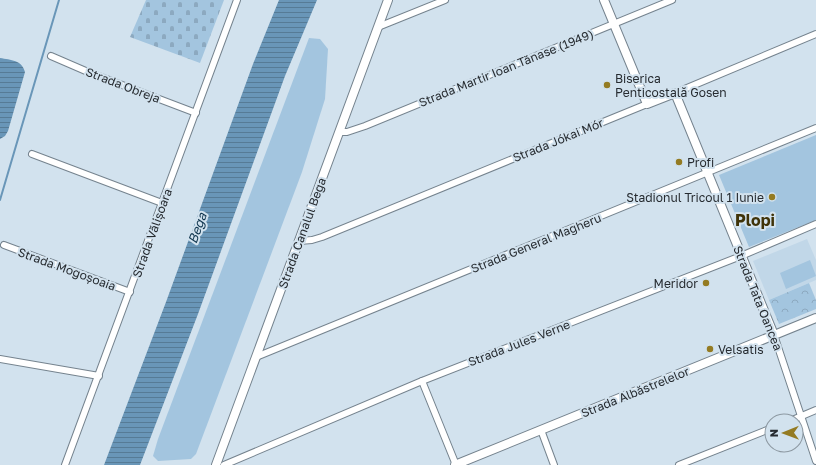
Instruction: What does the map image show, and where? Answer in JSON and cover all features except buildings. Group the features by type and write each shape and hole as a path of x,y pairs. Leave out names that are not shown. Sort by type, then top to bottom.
{"street":[{"name":"Strada Vălișoara","path":"65,465 237,0"},
{"name":"Strada Canalul Bega","path":"216,465 388,0"},
{"path":"378,27 445,0"},
{"path":"604,0 647,104"},
{"name":"Strada Martir Ioan Tănase (1949)","path":"340,132 347,132 365,126 672,0"},
{"name":"Strada Jókai Mór","path":"299,241 312,240 322,237 816,34"},
{"name":"Strada Obreja","path":"51,56 88,72 196,113"},
{"name":"Strada Tata Oancea","path":"675,93 774,336 800,413"},
{"name":"Strada General Magheru","path":"256,358 816,128"},
{"path":"32,154 162,203"},
{"name":"Strada Jules Verne","path":"224,465 422,381 741,256 816,224"},
{"name":"Strada Mogoșoaia","path":"4,245 130,292"},
{"name":"Strada Albăstrelelor","path":"455,465 816,318"},
{"path":"0,359 99,376"},
{"path":"422,381 455,465"},
{"path":"804,415 816,410"},
{"name":"Strada Tata Oancea","path":"804,425 816,461"},
{"path":"541,430 554,465"},
{"path":"679,465 764,431"}],"shaded area":[{"path":"807,239 816,260 816,280 769,300 753,261"}],"green space":[{"path":"146,0 224,0 200,63 130,37"},
{"path":"309,38 320,39 328,49 325,99 302,172 196,454 191,459 158,461 153,456 158,439"},
{"name":"Stadionul Tricoul 1 Iunie","path":"816,135 816,220 749,247 719,175"},
{"path":"810,260 816,276 786,289 780,273"},
{"path":"809,283 816,300 816,309 779,324 769,300"}],"water":[{"name":"Bega","path":"279,0 317,0 285,76 198,314 140,465 104,465 166,302 253,64"},
{"path":"0,58 19,63 24,68 25,72 8,131 5,136 0,139"}],"waterway":[{"path":"0,200 59,0"}],"place":[{"name":"Biserica Penticostală Gosen","path":"607,85"},
{"name":"Profi","path":"679,162"},
{"name":"Stadionul Tricoul 1 Iunie","path":"772,197"},
{"name":"Meridor","path":"706,283"},
{"name":"Velsatis","path":"710,349"}],"district":[{"name":"Plopi","path":"755,220"}]}
